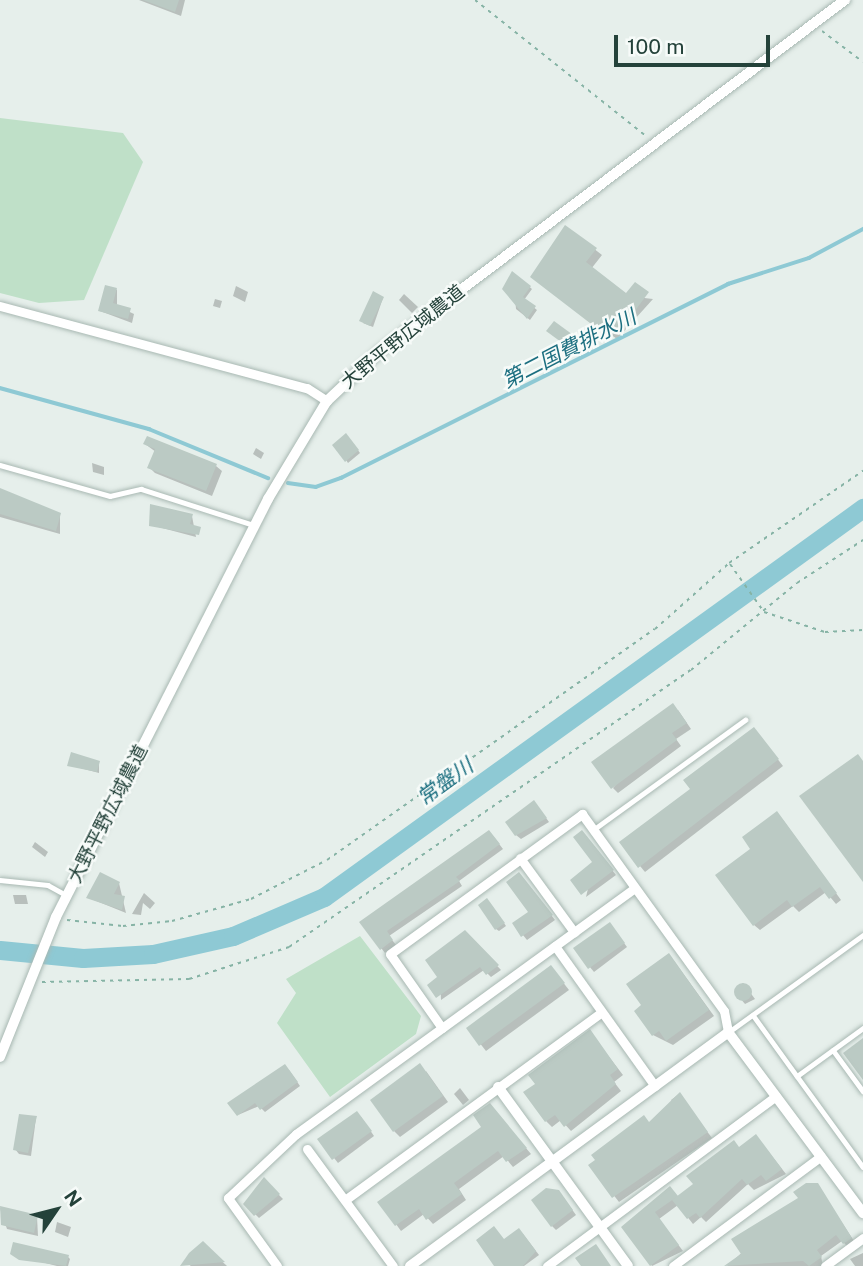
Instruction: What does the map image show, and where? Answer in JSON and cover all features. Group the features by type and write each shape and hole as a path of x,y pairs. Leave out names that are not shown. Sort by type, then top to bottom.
{"street":[{"name":"大野平野広域農道","path":"29,978 66,896 254,525 327,401 380,351 845,0"},
{"path":"0,306 307,388 327,401"},
{"path":"442,1028 390,954 582,814 724,1010 728,1032 863,1213"},
{"path":"520,858 573,932"},
{"path":"277,1266 228,1198 296,1134 634,888"},
{"path":"555,946 654,1086"},
{"path":"0,1057 29,978"},
{"path":"345,1200 602,1012"},
{"path":"410,1266 728,1032"},
{"path":"498,1087 628,1266"},
{"path":"547,1266 776,1096"},
{"path":"306,1149 393,1266"},
{"path":"673,1266 821,1156"},
{"path":"825,1266 863,1238"}],"lane":[{"path":"0,465 110,496 141,489 254,525"},
{"path":"593,830 745,720"},
{"path":"0,880 48,885 66,896"},
{"path":"728,1032 863,935"},
{"path":"753,1015 863,1167"},
{"path":"797,1076 863,1028"},
{"path":"833,1050 863,1091"}],"path":[{"path":"475,0 655,143"},
{"path":"812,23 863,62"},
{"path":"54,921 123,926 172,922 251,899 327,860 655,629 729,563 863,471"},
{"path":"29,978 189,979 289,947 600,734 863,540"},
{"path":"729,563 764,612 825,632 863,630"}],"green space":[{"path":"0,118 123,133 143,162 84,300 39,303 0,293"},
{"path":"360,936 421,1016 416,1034 330,1097 277,1023 296,993 286,979"}],"building":[{"path":"143,0 179,0 175,12"},
{"path":"565,225 597,248 586,262 626,293 635,282 649,292 619,332 599,330 530,277"},
{"path":"512,271 531,286 523,297 536,306 527,319 502,289"},
{"path":"105,285 117,288 113,303 131,308 128,319 98,311"},
{"path":"373,291 384,297 370,326 359,321"},
{"path":"554,321 580,340 572,350 546,331"},
{"path":"346,433 359,450 345,462 332,445"},
{"path":"147,436 217,464 206,491 147,468 155,449 143,444"},
{"path":"0,488 61,513 56,531 0,514"},
{"path":"150,504 193,514 190,524 201,527 199,535 149,526"},
{"path":"673,703 687,723 672,733 677,740 611,789 591,762"},
{"path":"754,727 779,759 638,868 619,842 690,789 683,780"},
{"path":"71,752 100,761 97,772 67,766"},
{"path":"858,754 863,761 863,882 799,796"},
{"path":"534,800 547,818 515,836 505,822"},
{"path":"777,811 837,893 829,899 820,887 792,907 787,900 753,926 715,875 750,849 742,837"},
{"path":"489,830 500,844 456,877 460,881 387,931 393,940 380,950 359,922"},
{"path":"582,830 614,870 581,895 570,880 592,862 573,837"},
{"path":"100,872 120,882 114,894 125,896 122,910 86,898"},
{"path":"519,872 553,915 521,937 512,923 528,912 506,882"},
{"path":"487,898 505,923 495,930 478,905"},
{"path":"610,922 625,943 588,969 573,948"},
{"path":"465,930 499,965 486,975 480,967 436,998 427,985 437,977 425,960"},
{"path":"669,953 709,1010 666,1041 659,1031 652,1036 634,1011 641,1005 626,984"},
{"path":"551,965 565,983 479,1046 466,1028"},
{"path":"743,983 749,986 752,992 749,998 743,1001 737,998 734,992 737,986"},
{"path":"590,1029 618,1069 610,1075 616,1084 564,1127 555,1115 545,1122 523,1092 535,1084 528,1075"},
{"path":"863,1038 863,1080 843,1053"},
{"path":"420,1063 443,1096 393,1132 370,1100"},
{"path":"285,1064 298,1082 260,1110 255,1103 237,1116 227,1103"},
{"path":"680,1092 708,1132 612,1198 588,1165 595,1160 591,1155 644,1115 649,1122"},
{"path":"490,1103 527,1148 506,1162 498,1151 454,1183 462,1194 426,1220 419,1209 395,1226 377,1202 481,1127 473,1115"},
{"path":"357,1111 372,1131 332,1160 317,1139"},
{"path":"19,1114 37,1116 28,1153 13,1150"},
{"path":"756,1134 782,1169 766,1181 761,1175 747,1185 742,1179 700,1218 696,1213 687,1219 672,1200 693,1184 686,1176 734,1140 739,1147"},
{"path":"264,1177 280,1194 254,1216 243,1204"},
{"path":"806,1183 818,1183 852,1238 843,1244 836,1235 817,1250 822,1257 809,1266 803,1261 724,1266 741,1254 731,1239 798,1198 793,1192"},
{"path":"670,1186 678,1196 655,1212 679,1245 650,1266 621,1227"},
{"path":"546,1188 559,1190 573,1210 551,1227 531,1200"},
{"path":"0,1206 38,1215 34,1233 1,1225"},
{"path":"494,1226 504,1239 519,1228 536,1251 523,1266 494,1266 476,1240"},
{"path":"203,1241 225,1262 180,1266 189,1253"},
{"path":"13,1242 69,1255 66,1266 19,1260 10,1254"},
{"path":"596,1244 611,1266 581,1266 575,1258"}],"waterway":[{"name":"第二国費排水川","path":"288,483 316,487 341,478 728,284 809,258 863,229"},
{"name":"第二国費排水川","path":"0,388 149,429 268,478"},
{"name":"常盤川","path":"0,950 83,958 153,954 233,936 324,897 863,508"}]}
